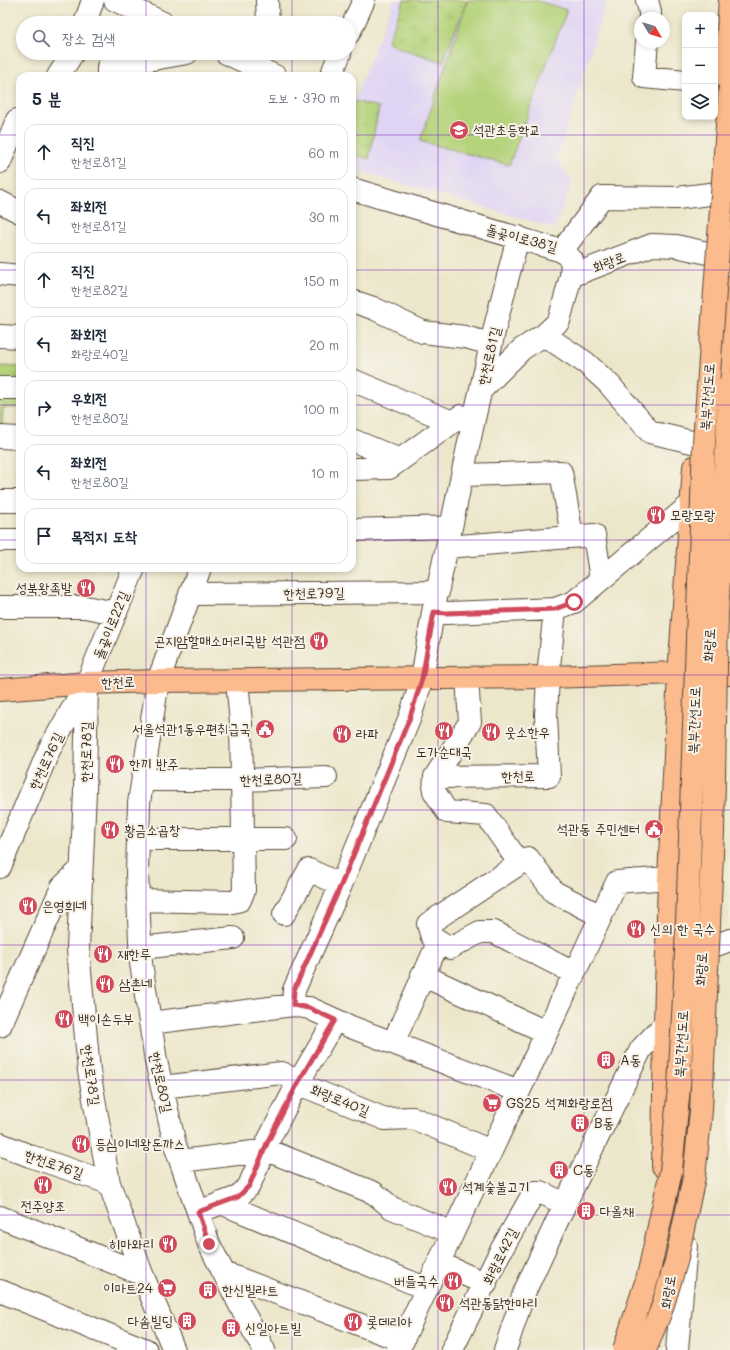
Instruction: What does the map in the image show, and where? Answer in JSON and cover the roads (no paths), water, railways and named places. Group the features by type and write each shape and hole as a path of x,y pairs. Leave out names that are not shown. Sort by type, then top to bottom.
{"main road":[{"name":"화랑로","path":"653,1342 662,1216 669,878 679,673 690,505 718,193 723,85 730,0"},
{"name":"북부간선도로","path":"624,1350 648,1276 671,1171 679,1087 685,979 704,442 723,85"},
{"name":"화랑로","path":"653,1342 694,1139 706,866 708,673 711,606 721,503 730,222"},
{"name":"북부간선도로","path":"653,1342 676,1262 694,1177 701,1111 713,831 717,614 730,384"},
{"path":"684,608 696,614 711,606"},
{"name":"한천로","path":"0,690 87,683 158,681 422,679 679,673 730,674"}],"street":[{"path":"87,16 93,0"},
{"path":"115,0 148,16"},
{"path":"267,0 268,16"},
{"path":"356,18 364,0"},
{"path":"647,0 650,12"},
{"path":"647,48 644,77 682,81"},
{"path":"61,72 68,60"},
{"path":"108,72 108,67 148,60"},
{"path":"245,60 268,72"},
{"path":"333,72 337,60"},
{"path":"0,162 12,120"},
{"name":"돌곶이로38길","path":"356,196 518,237 562,251 602,197 677,198 718,193"},
{"path":"0,202 16,210"},
{"name":"한천로81길","path":"293,1005 294,990 341,885 410,717 422,679 449,537 474,419 518,237"},
{"name":"화랑로","path":"572,276 652,245 676,246 712,254"},
{"path":"481,390 522,349 544,336 559,321 572,276 572,260 562,251"},
{"path":"0,274 16,276"},
{"path":"356,302 373,308 423,332 465,337 491,344"},
{"path":"0,336 16,337"},
{"path":"544,336 586,363 608,384 650,432 696,443"},
{"path":"356,382 452,422"},
{"path":"0,388 16,388"},
{"path":"356,469 389,468 461,416 474,419"},
{"path":"0,437 16,438"},
{"path":"356,442 400,460"},
{"path":"463,475 561,472 572,536"},
{"path":"0,501 16,501"},
{"path":"436,602 446,613 555,609 574,602 690,505"},
{"path":"356,530 449,537 594,535 601,579"},
{"path":"0,540 16,540"},
{"name":"돌곶이로22길","path":"87,683 132,572"},
{"path":"158,681 198,572"},
{"name":"한천로79길","path":"190,594 436,602"},
{"path":"0,607 85,607 116,614"},
{"path":"548,677 555,609"},
{"name":"한천로","path":"436,777 549,776 546,716 548,677"},
{"path":"467,678 470,722 436,777 434,791 446,812 486,815 520,864"},
{"name":"한천로80길","path":"158,681 139,804 138,839 140,948 150,1023 175,1145 209,1244 264,1350"},
{"path":"138,900 232,902 240,900 244,890 241,723 237,681"},
{"name":"한천로76길","path":"0,867 6,840 50,750 87,683"},
{"name":"한천로78길","path":"87,683 78,949 88,1071 109,1183 142,1274 174,1350"},
{"name":"한천로80길","path":"143,780 242,780 326,777"},
{"path":"138,839 286,839"},
{"path":"574,973 494,932 480,932 450,948 432,937 428,924 528,858 554,892 601,916"},
{"path":"0,1026 62,887 81,869"},
{"path":"284,914 309,870 341,885"},
{"path":"224,1273 400,1345 617,882 669,878"},
{"path":"140,948 234,938"},
{"path":"667,960 702,951 730,940"},
{"path":"393,1043 422,975 439,941"},
{"path":"422,975 546,1032"},
{"path":"150,1023 293,1005 309,1008 393,1043 519,1091"},
{"path":"198,1212 238,1197 249,1186 298,1083 335,1020"},
{"path":"505,1350 524,1293 565,1204 641,1049 665,1024"},
{"name":"화랑로40길","path":"162,1087 282,1073 298,1083 385,1119 413,1118 491,1151"},
{"name":"화랑로","path":"677,1350 694,1139"},
{"name":"한천로76길","path":"0,1144 109,1183"},
{"path":"181,1161 253,1152 274,1153 374,1193 392,1208 453,1233"},
{"name":"화랑로","path":"621,1350 653,1229 663,1156"},
{"name":"화랑로42길","path":"452,1350 503,1247 535,1192 540,1192 565,1204"},
{"path":"221,1203 427,1289"},
{"path":"0,1217 142,1274"},
{"path":"439,1263 486,1284"},
{"path":"0,1291 146,1350"}],"place":[{"name":"석관초등학교","path":"459,130"},
{"name":"모랑모랑","path":"656,515"},
{"name":"성북왕족발","path":"86,588"},
{"name":"곤지암할매소머리국밥 석관점","path":"319,641"},
{"name":"서울석관1동우편취급국","path":"265,729"},
{"name":"도가순대국","path":"444,731"},
{"name":"웃소한우","path":"491,732"},
{"name":"라파","path":"342,734"},
{"name":"한끼 반주","path":"115,764"},
{"name":"석관동 주민센터","path":"654,829"},
{"name":"황금소곱창","path":"110,830"},
{"name":"은영희네","path":"28,906"},
{"name":"신의 한 국수","path":"636,929"},
{"name":"재한루","path":"103,954"},
{"name":"삼촌네","path":"105,984"},
{"name":"백이손두부","path":"64,1019"},
{"name":"A동","path":"606,1060"},
{"name":"GS25 석계화랑로점","path":"492,1103"},
{"name":"B동","path":"580,1123"},
{"name":"등심이네왕돈까스","path":"81,1144"},
{"name":"C동","path":"559,1170"},
{"name":"전주양조","path":"43,1185"},
{"name":"석계숯불고기","path":"448,1187"},
{"name":"다올채","path":"586,1211"},
{"name":"히마와리","path":"168,1244"},
{"name":"버들국수","path":"453,1281"},
{"name":"이마트24","path":"167,1288"},
{"name":"한신빌라트","path":"208,1290"},
{"name":"석관동닭한마리","path":"445,1303"},
{"name":"다솜빌딩","path":"187,1321"},
{"name":"롯데리아","path":"353,1322"},
{"name":"신일아트빌","path":"231,1328"}]}
